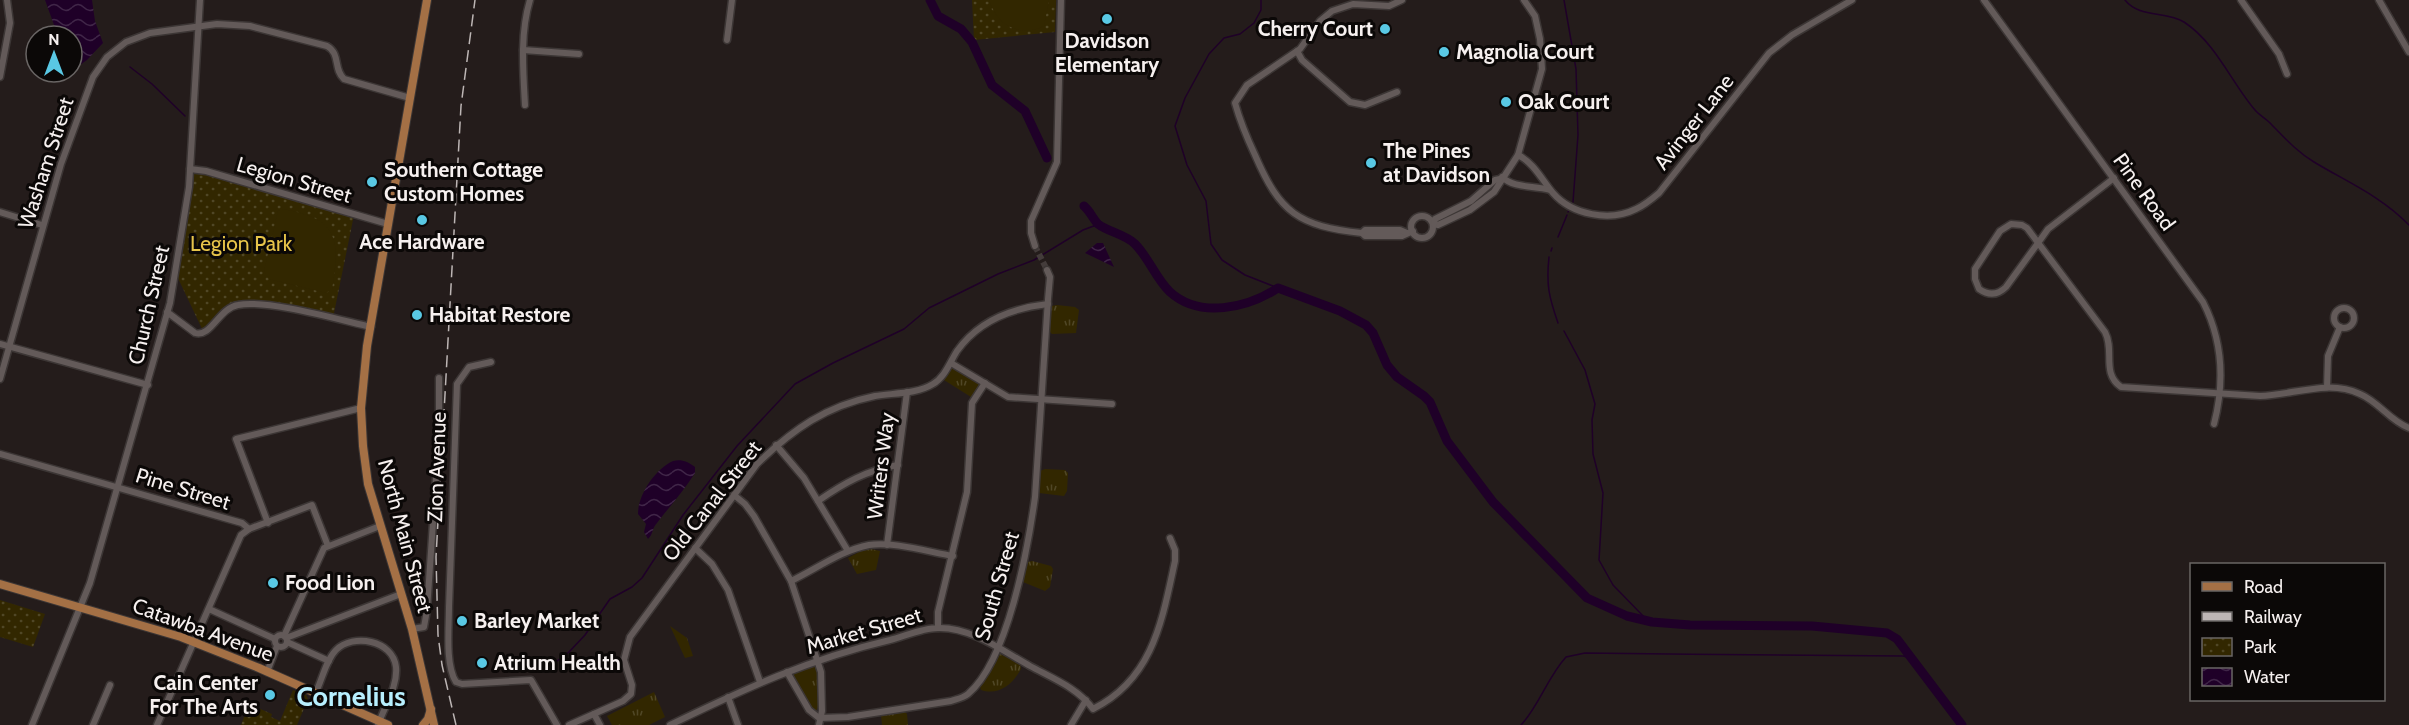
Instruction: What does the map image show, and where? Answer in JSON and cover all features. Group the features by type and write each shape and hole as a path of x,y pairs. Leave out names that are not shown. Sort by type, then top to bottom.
{"main road":[{"name":"North Main Street","path":"427,0 371,327 361,408 364,460 380,526 412,629 435,725"},
{"name":"Catawba Avenue","path":"0,584 194,642 316,692 378,723 388,725"},
{"path":"423,725 428,719 431,708"}],"street":[{"path":"0,77 10,24 7,0"},
{"name":"Church Street","path":"32,725 90,583 167,312 181,242 190,169 200,0"},
{"path":"525,105 523,50 525,22 530,0"},
{"path":"727,40 732,0"},
{"path":"1035,246 1031,233 1031,221 1057,162 1061,0"},
{"path":"1402,0 1389,6 1353,4 1340,7 1326,15 1297,51 1247,85 1235,103 1239,120 1265,180 1288,210 1314,223 1362,233 1365,230 1400,230 1418,237 1425,237 1431,234 1435,219 1471,201 1495,180 1501,178 1518,155 1542,69 1540,39 1535,16 1524,0"},
{"name":"Avinger Lane","path":"1518,155 1534,168 1551,190 1570,206 1600,215 1627,213 1648,203 1659,193 1769,53 1792,35 1852,0"},
{"name":"Pine Road","path":"1983,0 2191,284 2208,312 2220,354 2221,393 2214,424"},
{"path":"2241,0 2279,54 2287,74"},
{"path":"2379,0 2409,52"},
{"name":"Washam Street","path":"0,379 42,225 82,106 93,77 102,63 118,47 135,38 162,31 198,25 239,24 327,46 336,53 338,72 344,79 410,98"},
{"path":"523,50 579,54"},
{"path":"1297,51 1302,60 1350,102 1365,105 1397,92"},
{"name":"Legion Street","path":"190,169 206,171 388,224"},
{"name":"Avinger Lane","path":"1501,178 1515,185 1539,186 1551,190"},
{"path":"2114,178 2062,216 2037,243 2002,291 1997,294 1986,293 1976,285 1975,269 2000,231 2006,227 2022,225 2027,228 2037,243 2108,338 2109,373 2115,383 2126,388 2279,395 2327,387 2360,394 2380,405 2397,422 2409,428"},
{"path":"0,212 42,225"},
{"path":"1410,232 1413,222 1418,218 1428,218 1433,224"},
{"name":"South Street","path":"819,721 941,703 966,696 980,682 998,649 1028,548 1035,497 1050,277 1047,270"},
{"path":"167,312 195,333 200,334 208,331 228,308 244,304 271,306 371,327"},
{"name":"Old Canal Street","path":"594,714 623,701 631,694 632,685 624,660 627,645 757,464 776,445 797,428 844,405 934,384 958,350 979,328 1000,315 1022,307 1048,304"},
{"path":"2327,387 2328,356 2340,327"},
{"path":"0,344 148,385"},
{"name":"Zion Avenue","path":"491,362 469,367 458,384 449,607 452,675 456,682 462,684 531,680 557,725"},
{"path":"951,363 1008,397 1112,404"},
{"path":"412,629 424,627 427,610 439,434 439,378"},
{"path":"938,628 938,612 967,492 972,403 986,383"},
{"name":"Writers Way","path":"887,545 907,392"},
{"path":"268,523 236,440 361,408"},
{"path":"776,445 804,478 848,551"},
{"name":"Pine Street","path":"0,454 119,486 242,523 249,529 312,505 328,546"},
{"path":"818,501 858,476 898,465"},
{"path":"734,495 754,516 791,581 821,672 822,711 819,721"},
{"path":"209,609 283,646 321,551 328,546 380,526"},
{"path":"157,725 241,535 249,529"},
{"name":"Market Street","path":"670,725 760,682 818,659 938,628 965,632 998,649 1080,694 1093,709 1117,695 1145,661 1153,646 1160,627 1175,561 1175,550 1170,538"},
{"path":"791,581 848,551 868,545 887,545 953,556"},
{"path":"695,548 712,564 728,590 760,682"},
{"path":"286,639 401,594"},
{"path":"267,672 278,636 329,662"},
{"path":"316,692 338,648 351,642 375,643 387,650 395,662 396,678 378,723"},
{"path":"787,672 809,710 819,721"},
{"path":"93,725 110,685"},
{"path":"728,697 738,725"},
{"path":"1071,725 1086,700"},
{"path":"569,725 594,714 600,725"}],"green space":[{"path":"972,0 1056,0 1055,32 974,40"},
{"path":"989,0 1049,0 1044,26 1026,31 1010,27 997,16"},
{"name":"Legion Park","path":"191,169 354,215 333,318 287,309 238,304 204,333 176,274"},
{"path":"282,209 314,218 331,233 335,244 335,271 332,289 326,293 269,279 264,271 278,211"},
{"path":"1051,306 1075,307 1079,310 1076,333 1052,334 1049,331"},
{"path":"952,365 978,381 980,385 971,397 944,380 944,376"},
{"path":"1065,470 1068,473 1067,491 1064,496 1039,493 1040,471"},
{"path":"871,549 880,551 876,570 857,574 848,558"},
{"path":"1028,562 1051,566 1053,569 1050,587 1045,591 1023,582"},
{"path":"0,600 45,614 33,647 0,637"},
{"path":"670,626 687,638 693,656 685,658"},
{"path":"1000,654 1020,664 1021,669 1005,687 994,691 981,690 980,687"},
{"path":"812,665 818,669 819,705 816,711 811,708 792,675"},
{"path":"293,690 306,695 308,699 297,725 241,725 249,704 272,714 271,717 280,721"},
{"path":"654,692 665,717 649,725 612,725 607,716"},
{"path":"904,711 907,714 908,725 882,725 881,715"}],"water":[{"path":"45,0 92,0 95,21 103,43 84,62 84,24 54,24"},
{"path":"1097,243 1103,243 1114,267 1085,253"},
{"path":"673,461 690,464 695,467 695,473 655,525 648,539 644,532 646,524 638,514 641,499 654,476"}],"waterway":[{"path":"930,0 938,16 961,29 972,42 992,85 1025,111 1047,158"},
{"path":"1261,0 1261,10 1254,23 1240,34 1224,38 1209,54 1185,98 1175,126 1187,165 1206,201 1211,244 1222,260 1245,275 1278,288"},
{"path":"1564,0 1576,69 1578,135 1573,202"},
{"path":"2125,0 2131,6 2145,12 2169,16 2184,22 2214,52 2255,110 2296,148 2314,162 2387,206 2409,225"},
{"path":"130,67 152,84 185,116"},
{"path":"1084,206 1098,224 1135,244 1170,292 1195,306 1224,308 1238,305 1278,288 1340,311 1366,325 1373,333 1387,365 1397,377 1430,402 1447,441 1493,502 1587,598 1627,616 1652,622 1690,625 1812,626 1887,633 1897,639 1962,725"},
{"path":"1558,237 1567,215"},
{"path":"557,661 585,635 610,599 632,587 642,578 683,515 737,446 795,384 904,329 929,308 998,274 1034,260 1083,230 1099,224"},
{"path":"1549,257 1549,291 1558,323"},
{"path":"1564,331 1585,370 1595,404 1592,420 1593,454 1603,493 1599,560 1613,585 1647,620"},
{"path":"1521,725 1566,657 1585,653 1903,656 1911,658"}],"tunnel":[{"path":"1035,246 1047,270"}],"railway":[{"path":"456,725 442,665 438,635 436,557 461,106 475,0"}],"place":[{"name":"Davidson Elementary","path":"1107,19"},
{"name":"Cherry Court","path":"1385,29"},
{"name":"Magnolia Court","path":"1444,52"},
{"name":"Oak Court","path":"1506,102"},
{"name":"The Pines at Davidson","path":"1371,163"},
{"name":"Southern Cottage Custom Homes","path":"372,182"},
{"name":"Ace Hardware","path":"422,220"},
{"name":"Habitat Restore","path":"417,315"},
{"name":"Food Lion","path":"273,583"},
{"name":"Barley Market","path":"462,621"},
{"name":"Atrium Health","path":"482,663"},
{"name":"Cain Center For The Arts","path":"270,695"}],"district":[{"name":"Cornelius","path":"351,697"}]}
